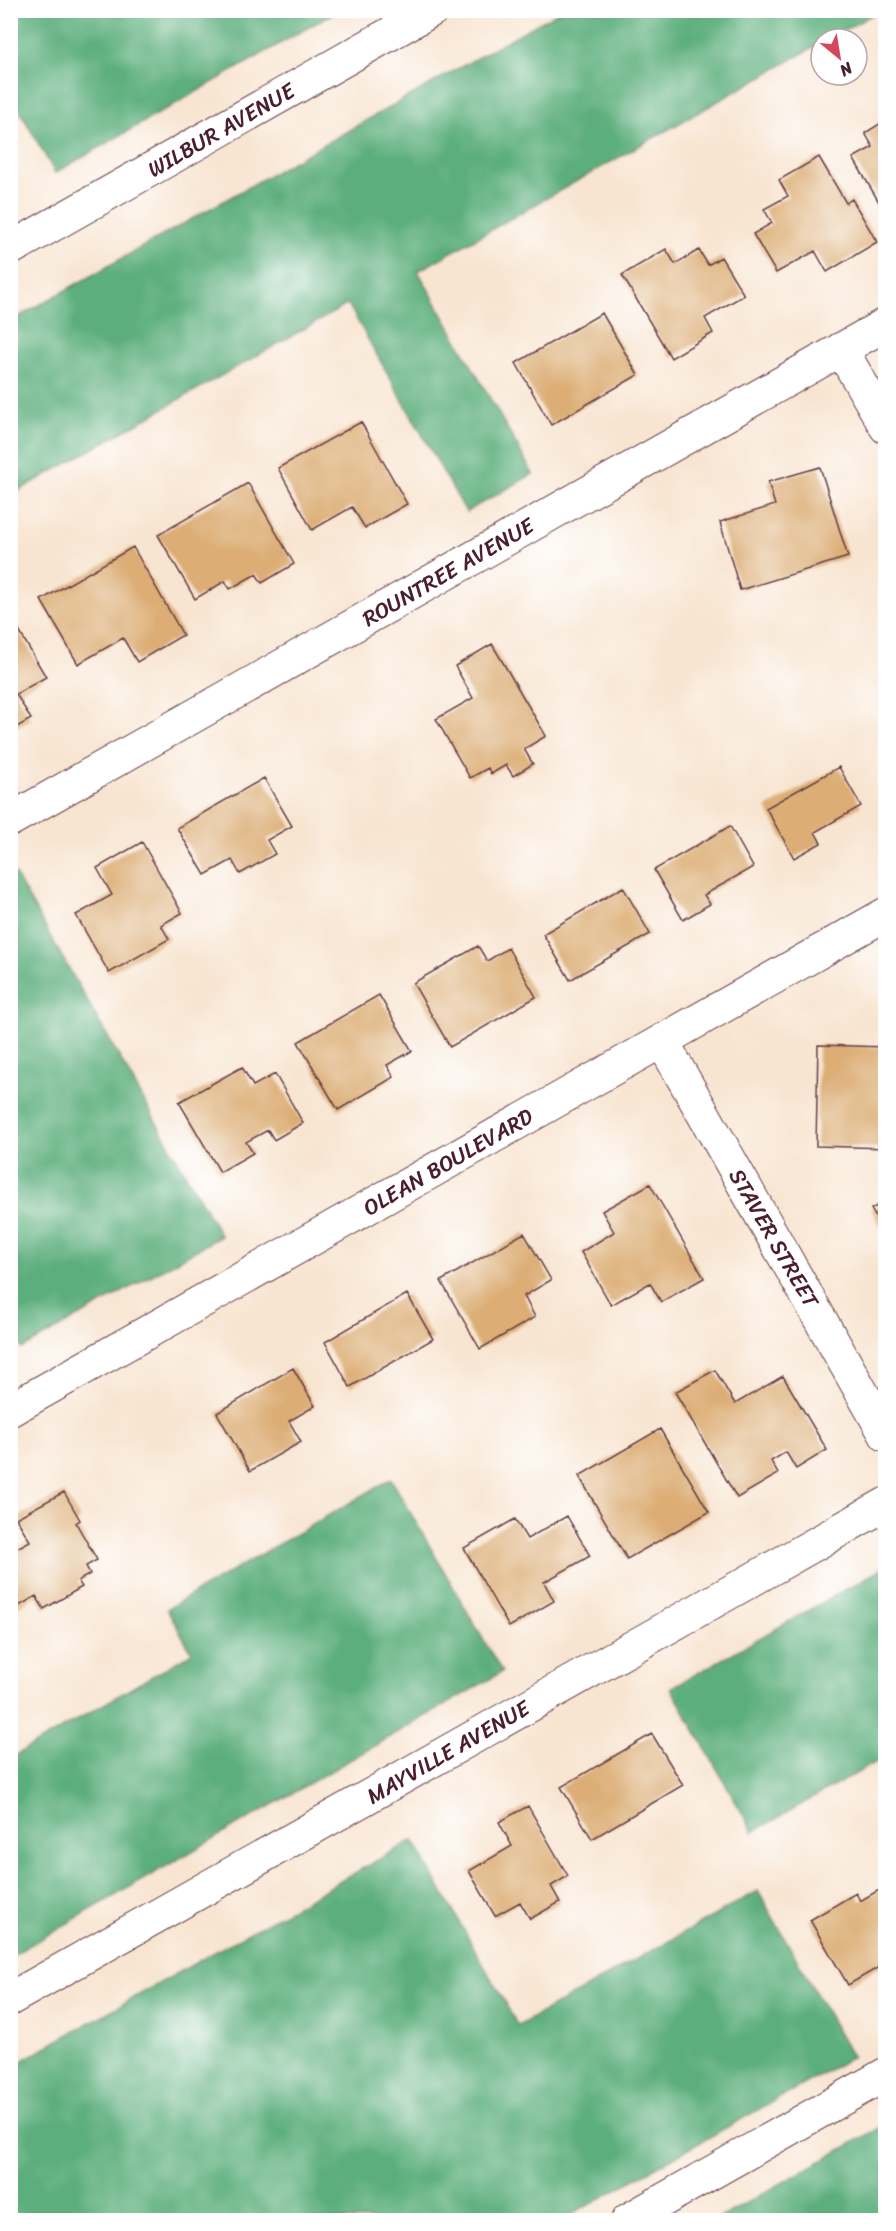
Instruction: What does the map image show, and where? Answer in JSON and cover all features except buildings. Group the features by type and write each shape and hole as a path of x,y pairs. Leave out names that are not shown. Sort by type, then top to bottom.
{"street":[{"name":"WILBUR AVENUE","path":"10,249 432,10"},
{"name":"ROUNTREE AVENUE","path":"10,820 885,324"},
{"path":"841,349 885,427"},
{"name":"OLEAN BOULEVARD","path":"10,1410 885,914"},
{"name":"STAVER STREET","path":"662,1041 885,1435"},
{"name":"MAYVILLE AVENUE","path":"10,1999 885,1504"},
{"path":"627,2220 885,2074"}],"green space":[{"path":"10,11 337,11 55,173 11,95"},
{"path":"560,11 879,11 850,27 809,27 809,50 418,271 533,474 466,512 348,304 11,495 11,321"},
{"path":"15,874 221,1236 22,1349 10,1329 10,877"},
{"path":"391,1479 502,1672 11,1956 11,1758 192,1653 167,1609"},
{"path":"885,1567 885,1757 753,1832 671,1688"},
{"path":"413,1840 518,2026 758,1891 852,2057 562,2220 11,2220 11,2067"},
{"path":"885,2125 885,2220 716,2220"}]}
